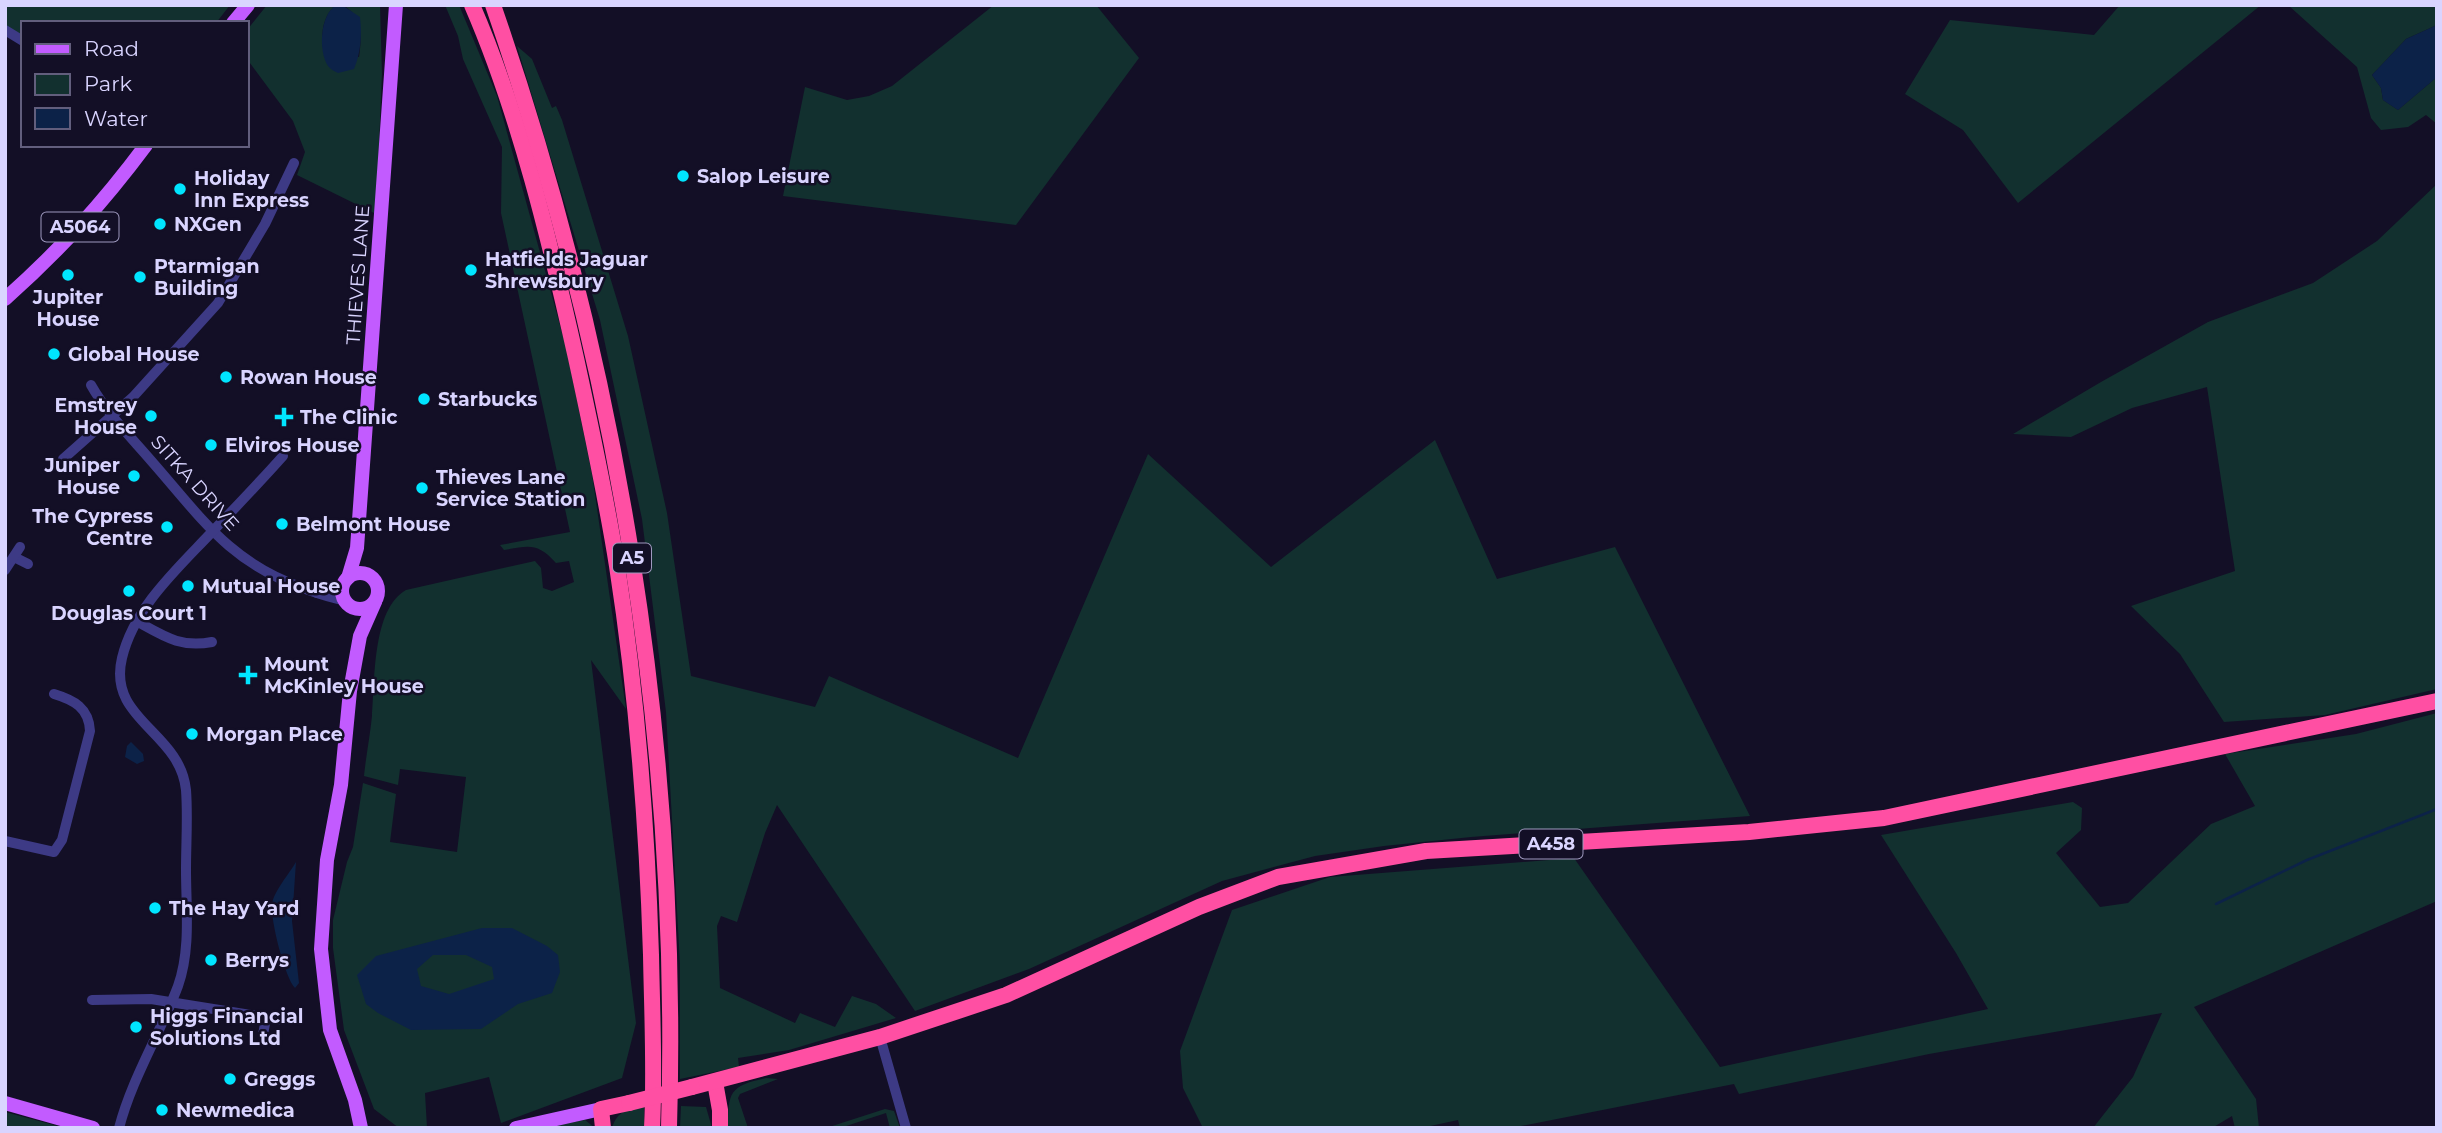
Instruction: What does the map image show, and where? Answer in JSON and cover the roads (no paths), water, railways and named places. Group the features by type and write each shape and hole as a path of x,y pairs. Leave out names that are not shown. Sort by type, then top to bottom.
{"highway":[{"name":"A5","path":"472,5 498,71 537,199 574,349 617,565 634,691 644,799 654,1066 652,1128"},
{"name":"A5","path":"493,5 548,174 581,300 609,427 633,564 651,693 668,899 670,1128"},
{"name":"A458","path":"601,1109 715,1082 880,1037 1006,995 1199,907 1278,877 1426,851 1749,832 1884,818 2437,701"},
{"path":"715,1082 720,1128"},
{"path":"601,1109 603,1128"}],"main road":[{"path":"235,21 248,5"},
{"name":"THIEVES LANE","path":"347,594 357,548 396,5"},
{"name":"A5064","path":"5,299 66,243 144,147"},
{"path":"357,548 369,575 378,587 360,636 350,691 341,785 327,860 321,949 330,1030 355,1100 361,1128"},
{"path":"360,636 347,594 358,573 369,575"},
{"path":"347,594 362,609 374,602"},
{"path":"5,1103 93,1128"},
{"name":"A458","path":"516,1128 601,1109"}],"street":[{"path":"5,30 21,40"},
{"path":"63,459 133,397 218,303 265,223 294,163"},
{"name":"SITKA DRIVE","path":"91,385 111,416 212,532 257,568 329,598 347,594"},
{"path":"119,1128 125,1103 179,983 186,939 186,789 178,760 162,739 130,709 124,695 120,670 122,656 138,622 162,586 283,456"},
{"path":"5,570 17,552 28,564"},
{"path":"138,622 178,643 200,645 212,642"},
{"path":"5,841 48,852 59,848 90,731 90,721 85,712 75,702 60,700"},
{"path":"92,1000 151,999 282,1020"},
{"path":"263,1035 265,1018"},
{"path":"880,1037 906,1128"}],"water":[{"path":"336,5 342,5 360,17 361,30 360,50 354,69 338,73 328,66 322,43 324,25"},
{"path":"2437,25 2437,77 2398,110 2383,100 2381,88 2372,75 2406,39"},
{"path":"131,742 143,754 144,761 137,764 125,757 127,746"},
{"path":"296,862 292,921 299,983 295,988 279,948 272,904"},
{"path":"482,928 512,928 547,946 558,955 560,972 552,993 518,1004 481,1029 411,1030 366,1004 357,975 376,956","holes":["433,955 466,955 492,967 494,979 449,994 421,986 417,969"]}],"waterway":[{"path":"2216,904 2307,860 2437,809"}],"place":[{"name":"Salop Leisure","path":"683,176"},
{"name":"Holiday Inn Express","path":"180,189"},
{"name":"NXGen","path":"160,224"},
{"name":"Hatfields Jaguar Shrewsbury","path":"471,270"},
{"name":"Jupiter House","path":"68,275"},
{"name":"Ptarmigan Building","path":"140,277"},
{"name":"Global House","path":"54,354"},
{"name":"Rowan House","path":"226,377"},
{"name":"Starbucks","path":"424,399"},
{"name":"Emstrey House","path":"151,416"},
{"name":"The Clinic","path":"284,417"},
{"name":"Elviros House","path":"211,445"},
{"name":"Juniper House","path":"134,476"},
{"name":"Thieves Lane Service Station","path":"422,488"},
{"name":"Belmont House","path":"282,524"},
{"name":"The Cypress Centre","path":"167,527"},
{"name":"Mutual House","path":"188,586"},
{"name":"Douglas Court 1","path":"129,591"},
{"name":"Mount McKinley House","path":"248,675"},
{"name":"Morgan Place","path":"192,734"},
{"name":"The Hay Yard","path":"155,908"},
{"name":"Berrys","path":"211,960"},
{"name":"Higgs Financial Solutions Ltd","path":"136,1027"},
{"name":"Greggs","path":"230,1079"},
{"name":"Newmedica","path":"162,1110"}]}
